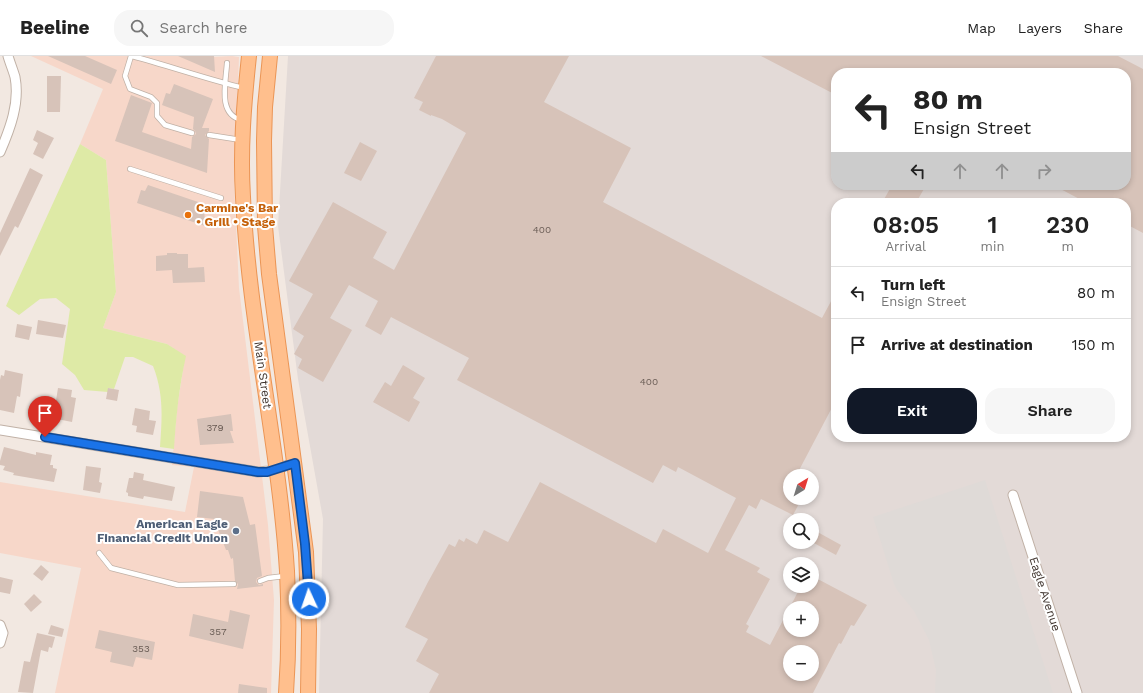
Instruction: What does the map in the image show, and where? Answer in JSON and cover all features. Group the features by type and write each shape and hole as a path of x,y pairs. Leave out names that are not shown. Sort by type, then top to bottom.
{"main road":[{"name":"Main Street","path":"249,56 243,121 243,197 246,245 283,530 287,576 289,611 286,693"},
{"name":"Main Street","path":"270,56 265,107 265,226 269,274 305,541 309,611 308,693"},
{"path":"289,611 309,611"}],"street":[{"path":"0,152 13,118 16,98 15,78 8,56"},
{"path":"0,430 258,472 267,472 295,463"},
{"name":"Eagle Avenue","path":"1013,495 1077,693"},
{"path":"0,625 3,633 0,643"}],"lane":[{"path":"192,133 165,125 157,116 157,103 151,97 130,89 125,76 132,56 226,84 245,88"},
{"path":"227,63 224,97 227,109 232,116 243,121"},
{"path":"209,135 243,140"},
{"path":"130,169 221,198"},
{"path":"98,553 111,568 178,584 234,584"},
{"path":"260,581 268,578 287,576"}],"shaded area":[{"path":"31,56 239,57 234,182 239,288 268,525 274,600 271,693 55,693 81,568 0,553 0,482 185,512 194,467 172,465 177,409 185,356 167,344 103,328 116,292 106,160 80,144 103,89"},
{"path":"288,56 1143,56 1143,693 319,693 323,519 298,379 278,226"},
{"path":"985,480 1053,693 935,693 936,670 929,640 914,611 894,584 873,517"}],"green space":[{"path":"80,144 106,160 116,292 103,328 167,344 186,356 178,402 174,449 160,447 162,416 161,396 157,376 153,366 133,357 125,357 114,389 108,388 108,392 84,390 75,375 62,364 70,309 56,298 40,299 19,315 6,306"}],"building":[{"path":"48,56 85,56 117,70 111,84"},
{"path":"178,56 214,56 215,72"},
{"path":"436,56 569,56 544,102 631,148 603,202 822,318 831,301 831,410 800,469 783,469 783,505 798,505 794,513 789,513 761,499 756,509 749,505 725,550 760,568 757,572 770,579 746,624 749,626 746,632 770,645 783,620 783,637 819,637 819,601 793,601 797,593 819,593 819,580 867,605 854,626 851,625 841,644 839,643 813,693 429,693 439,674 416,661 428,639 405,627 428,582 449,544 455,547 459,539 464,542 466,538 477,544 484,530 508,542 540,482 656,543 663,529 708,553 736,498 678,467 676,472 663,465 653,483 457,380 469,358 391,317 381,335 365,326 378,301 349,285 330,318 352,330 323,382 298,368 302,359 294,354 304,336 293,329 313,294 289,281 333,202 387,232 373,258 394,270 466,133 442,119 431,116 419,110 423,102 414,98"},
{"path":"761,56 1118,56 1143,69 1143,233 1131,227 1131,198 1078,198 1062,190 1131,190 1131,68 831,68 831,92"},
{"path":"47,76 61,76 60,112 47,112"},
{"path":"174,84 213,99 202,128 209,128 209,131 205,135 209,139 207,173 115,141 131,95 152,103 142,132 191,149 192,137 196,134 193,129 194,117 162,105 166,93 170,94"},
{"path":"37,130 54,138 43,159 33,154 38,143 33,140"},
{"path":"360,142 377,151 361,181 344,173"},
{"path":"30,168 43,175 18,228 15,226 0,256 0,233"},
{"name":"Carmine's Bar • Grill • Stage","path":"148,185 204,204 205,226 137,203 141,190 145,191"},
{"path":"889,190 923,190 919,198 885,198"},
{"path":"167,253 188,254 188,268 204,267 205,282 173,283 172,270 156,271 156,256 167,255"},
{"path":"38,320 66,325 63,338 36,334"},
{"path":"17,324 32,327 29,340 15,337"},
{"path":"403,365 425,378 413,398 420,402 409,422 373,402 385,382 391,386"},
{"path":"5,370 23,374 20,397 17,396 14,413 0,410 0,380 1,375 4,376"},
{"path":"58,388 72,390 71,397 76,398 72,422 57,419 58,414 54,413"},
{"path":"108,388 119,390 117,401 106,399"},
{"path":"135,408 150,411 149,420 156,421 153,435 136,432 137,426 132,425"},
{"path":"231,414 233,431 230,431 234,443 200,445 197,419"},
{"path":"4,447 36,455 36,452 52,455 50,465 53,465 53,468 57,469 54,482 13,475 14,473 3,470 5,466 0,465 0,461"},
{"path":"86,466 101,468 99,482 102,483 100,493 83,490"},
{"path":"134,472 144,474 143,480 175,487 172,501 144,496 143,499 128,496 128,493 126,492 129,478 133,478"},
{"path":"200,491 243,497 250,525 255,524 262,576 257,578 256,582 259,585 263,584 263,586 237,589 238,584 235,581 233,558 231,559 228,550 226,550 214,519 197,517"},
{"path":"819,533 841,545 836,555 819,546"},
{"path":"41,565 49,572 42,581 33,574"},
{"path":"0,577 13,580 10,594 0,592"},
{"path":"34,594 42,602 31,612 24,604"},
{"path":"230,610 250,615 243,649 189,636 193,614 228,622"},
{"path":"51,625 64,629 62,637 48,634"},
{"path":"99,630 155,642 152,660 136,657 133,667 110,662 112,652 95,648"},
{"path":"37,633 55,637 52,648 49,647 48,652 41,650 33,693 18,692 24,661 30,662"},
{"path":"239,684 267,688 267,693 238,693"}],"place":[{"name":"Carmine's Bar • Grill • Stage","path":"188,215"},
{"name":"American Eagle Financial Credit Union","path":"236,531"}],"route":[{"path":"45,437 258,472 267,472 295,463 307,563 309,599"}]}
